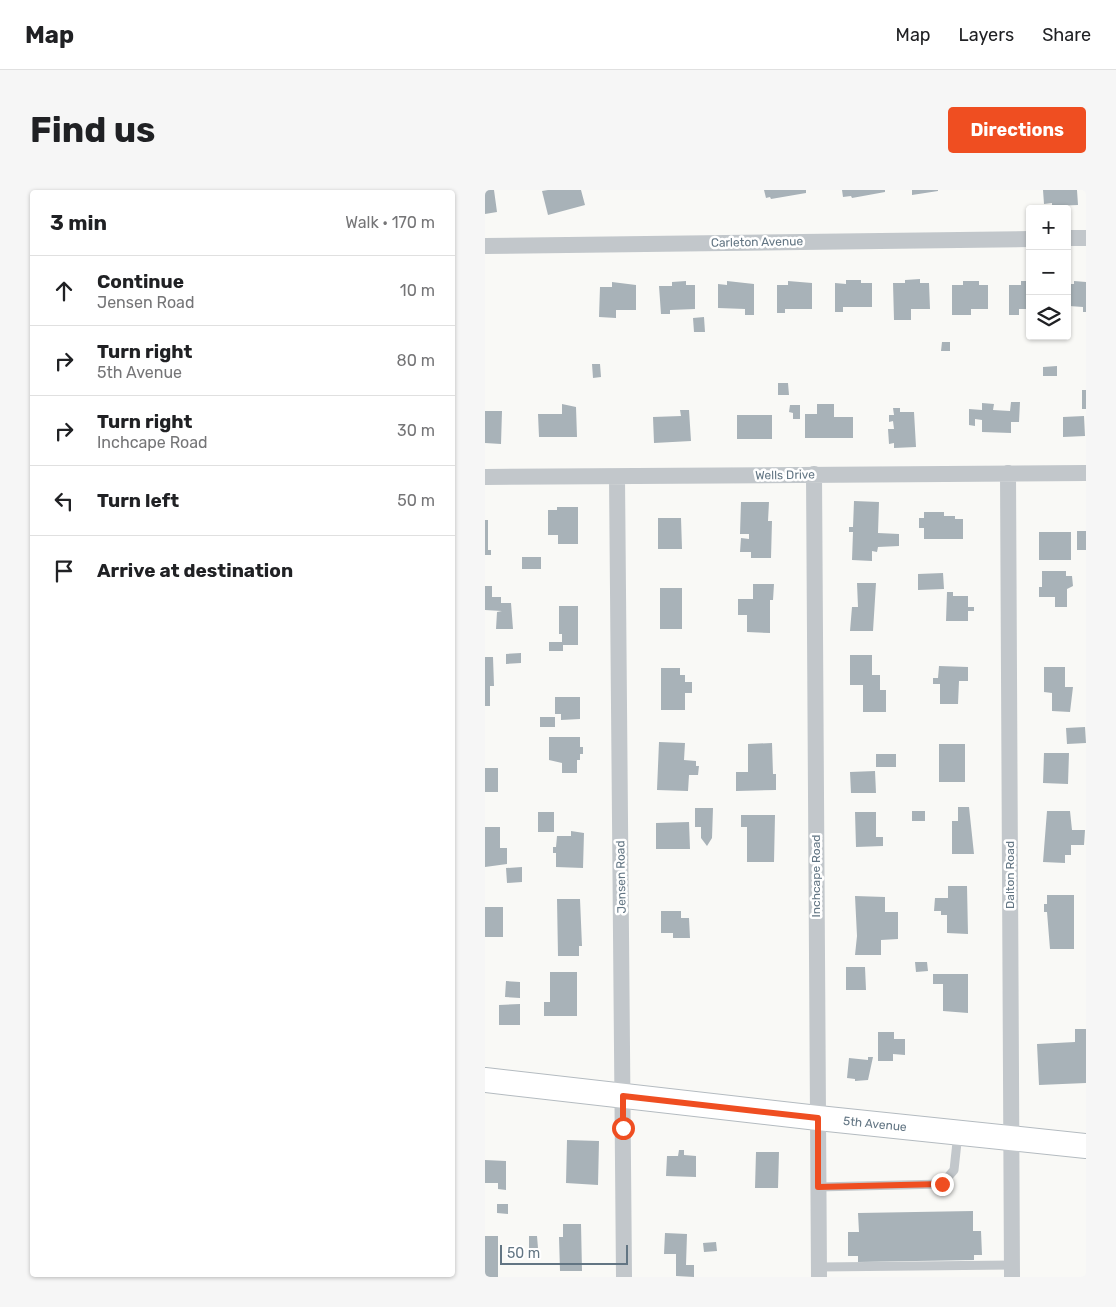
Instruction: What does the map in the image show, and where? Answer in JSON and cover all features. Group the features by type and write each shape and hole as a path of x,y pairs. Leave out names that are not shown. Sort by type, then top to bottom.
{"main road":[{"name":"5th Avenue","path":"485,1080 1086,1146"}],"street":[{"path":"1071,238 1086,238"},
{"name":"Carleton Avenue","path":"485,246 1026,239"},
{"name":"Dalton Road","path":"1007,473 1012,1271"},
{"name":"Wells Drive","path":"485,477 1086,473"},
{"name":"Inchcape Road","path":"814,474 819,1272"},
{"name":"Jensen Road","path":"617,477 624,1277"}],"lane":[{"path":"818,1187 942,1184 954,1170 958,1133"},
{"path":"819,1272 1012,1271"}],"building":[{"path":"485,190 494,190 497,212 485,214"},
{"path":"581,190 585,205 548,215 542,191"},
{"path":"764,190 806,190 806,193 771,199 770,197 766,198"},
{"path":"842,190 885,190 885,192 852,198 851,196 843,197"},
{"path":"912,190 938,190 938,191 912,195"},
{"path":"1043,190 1077,190 1078,205 1044,204"},
{"path":"920,279 920,283 929,283 930,309 911,309 911,320 894,320 893,283 905,283 905,280"},
{"path":"846,280 861,280 861,283 872,283 872,307 843,307 843,312 835,312 835,283 846,284"},
{"path":"686,281 686,285 695,285 695,309 670,310 670,314 661,314 659,286 672,286 672,282"},
{"path":"727,281 754,284 754,315 745,315 745,309 718,308 718,284 727,285"},
{"path":"788,281 812,283 812,309 785,309 785,313 777,313 777,285 788,285"},
{"path":"963,281 979,281 979,285 988,285 988,309 971,309 971,315 952,315 952,285 963,285"},
{"path":"1021,281 1026,281 1026,309 1019,309 1019,315 1009,315 1009,285 1021,285"},
{"path":"1074,281 1086,282 1086,312 1083,312 1083,307 1071,306 1071,284 1074,284"},
{"path":"612,282 636,285 636,310 616,310 616,318 599,317 600,287 612,287"},
{"path":"704,317 705,332 694,332 693,318"},
{"path":"942,342 950,342 950,351 941,351"},
{"path":"592,364 600,364 601,377 593,378"},
{"path":"1057,366 1057,376 1043,376 1043,367"},
{"path":"778,383 788,383 789,395 778,395"},
{"path":"1082,390 1086,390 1086,409 1082,409"},
{"path":"1011,402 1020,402 1019,422 1011,422 1011,433 982,432 982,420 975,419 975,426 969,425 969,409 982,410 982,403 994,404 993,410 1010,411"},
{"path":"562,404 576,407 577,437 539,437 538,414 562,414"},
{"path":"817,404 834,404 834,417 853,417 853,438 805,438 805,414 817,414"},
{"path":"790,405 800,405 800,419 793,419 793,413 789,412"},
{"path":"893,408 900,408 900,412 914,412 916,447 894,448 894,443 889,444 888,429 894,429 893,421 889,422 889,415 894,415"},
{"path":"680,410 689,410 691,441 654,443 653,417 681,416"},
{"path":"485,411 502,411 501,444 485,443"},
{"path":"737,415 772,415 772,439 737,439"},
{"path":"1084,416 1085,436 1063,437 1063,417"},
{"path":"854,501 879,502 878,533 899,534 899,546 878,547 877,552 872,551 872,561 852,560 853,532 849,532 849,527 853,527"},
{"path":"741,502 769,502 768,521 772,521 771,558 751,558 751,552 740,552 741,538 749,539 749,534 740,534"},
{"path":"557,507 578,507 578,544 558,544 558,535 548,535 548,510 557,510"},
{"path":"924,512 944,512 944,516 955,516 955,519 963,519 963,539 924,539 924,528 919,528 919,518 924,518"},
{"path":"658,518 681,518 682,549 658,549"},
{"path":"485,520 488,520 488,550 491,550 491,555 485,555"},
{"path":"1077,531 1086,531 1086,550 1077,550"},
{"path":"1039,532 1071,532 1071,560 1039,560"},
{"path":"522,557 541,557 541,569 522,569"},
{"path":"1042,571 1066,571 1066,576 1072,576 1073,586 1067,589 1067,607 1055,607 1055,597 1039,597 1039,587 1042,587"},
{"path":"943,573 944,589 918,590 918,574"},
{"path":"857,583 876,583 873,631 850,631 852,607 858,607"},
{"path":"753,584 774,584 773,600 770,600 770,633 747,632 747,615 738,615 738,599 753,599"},
{"path":"485,586 492,586 492,597 501,597 501,603 511,603 513,629 496,629 497,612 502,611 485,610"},
{"path":"660,588 682,588 682,629 660,629"},
{"path":"947,592 953,592 953,596 968,596 968,607 974,607 974,611 968,611 968,621 946,621"},
{"path":"559,606 578,606 578,645 563,645 563,651 549,651 549,642 562,642 562,634 559,634"},
{"path":"521,653 521,663 506,664 506,654"},
{"path":"850,655 872,655 872,675 880,675 880,690 886,690 886,712 863,712 863,685 850,685"},
{"path":"485,657 493,657 494,686 490,686 490,706 485,706"},
{"path":"939,666 968,667 968,681 959,681 958,704 940,704 940,684 933,684 933,678 938,678"},
{"path":"1044,667 1065,667 1065,687 1073,687 1070,712 1052,711 1052,693 1044,692"},
{"path":"661,668 680,668 680,675 685,675 685,682 692,682 692,693 685,693 685,710 661,710"},
{"path":"555,697 580,697 580,719 561,720 561,714 555,714"},
{"path":"540,717 555,717 555,727 540,727"},
{"path":"1085,727 1086,743 1067,744 1066,728"},
{"path":"549,737 580,737 580,747 583,747 583,754 580,754 580,760 577,760 577,773 562,773 562,763 549,760"},
{"path":"659,742 685,743 684,760 696,761 696,766 699,766 698,775 689,775 688,791 657,790"},
{"path":"772,743 773,774 776,774 776,790 736,791 736,772 748,772 748,744"},
{"path":"939,744 965,744 965,782 939,782"},
{"path":"1044,753 1069,753 1068,784 1043,783"},
{"path":"876,754 896,754 896,767 876,767"},
{"path":"485,768 498,768 498,792 485,792"},
{"path":"875,771 876,793 851,793 850,772"},
{"path":"958,807 969,807 974,854 952,854 952,821 958,821"},
{"path":"695,808 713,808 712,838 707,846 701,838 701,827 695,827"},
{"path":"912,811 925,811 925,821 912,821"},
{"path":"1047,811 1070,811 1072,830 1085,830 1084,845 1071,845 1071,855 1065,855 1065,863 1043,862"},
{"path":"538,812 554,812 554,832 538,832"},
{"path":"855,812 876,812 876,837 883,837 883,846 856,847"},
{"path":"741,815 775,815 774,862 747,862 747,827 741,827"},
{"path":"689,822 690,849 656,849 656,823"},
{"path":"485,827 500,827 500,848 507,848 507,864 485,867"},
{"path":"571,831 584,833 583,868 556,867 556,853 553,853 553,847 556,847 557,836 571,836"},
{"path":"522,867 522,882 507,883 506,868"},
{"path":"948,886 967,886 968,934 947,933 947,915 941,915 941,911 934,911 935,898 948,898"},
{"path":"1047,895 1074,895 1074,949 1050,949 1047,912 1044,912 1044,904 1047,904"},
{"path":"855,896 885,897 885,912 898,912 898,939 881,940 881,955 855,955 857,936"},
{"path":"557,899 580,899 582,946 579,946 579,956 558,956"},
{"path":"485,907 503,907 503,937 485,937"},
{"path":"661,911 681,911 681,918 689,918 690,938 673,938 673,933 661,933"},
{"path":"915,962 927,962 928,971 916,972"},
{"path":"846,967 865,967 866,990 846,990"},
{"path":"550,972 577,972 577,1016 544,1016 544,1002 550,1002"},
{"path":"933,974 968,974 968,1013 943,1011 943,984 933,984"},
{"path":"506,981 520,982 520,998 505,997"},
{"path":"520,1004 520,1025 499,1025 499,1005"},
{"path":"1075,1029 1086,1029 1086,1083 1039,1085 1037,1044 1075,1042"},
{"path":"878,1032 894,1032 894,1039 905,1039 905,1055 893,1054 893,1061 878,1061"},
{"path":"868,1057 873,1057 868,1080 855,1081 855,1079 847,1078 849,1058 868,1060"},
{"path":"567,1140 599,1141 598,1185 566,1183"},
{"path":"679,1150 684,1150 684,1155 696,1156 696,1177 666,1176 667,1156 678,1156"},
{"path":"756,1152 779,1152 778,1188 755,1188"},
{"path":"485,1160 506,1161 506,1190 498,1189 498,1183 485,1183"},
{"path":"497,1204 508,1204 508,1214 497,1213"},
{"path":"973,1211 973,1231 981,1231 982,1255 974,1255 974,1260 858,1262 858,1256 848,1256 848,1232 859,1232 858,1213"},
{"path":"563,1224 581,1224 582,1271 560,1271 559,1237 563,1237"},
{"path":"665,1233 687,1234 686,1265 694,1265 694,1277 676,1276 676,1254 664,1254"},
{"path":"485,1236 498,1236 498,1277 485,1277"},
{"path":"529,1236 537,1236 538,1248 529,1248"},
{"path":"716,1242 717,1251 704,1252 703,1243"}],"route":[{"path":"623,1128 623,1096 818,1118 818,1187 942,1184"}]}
